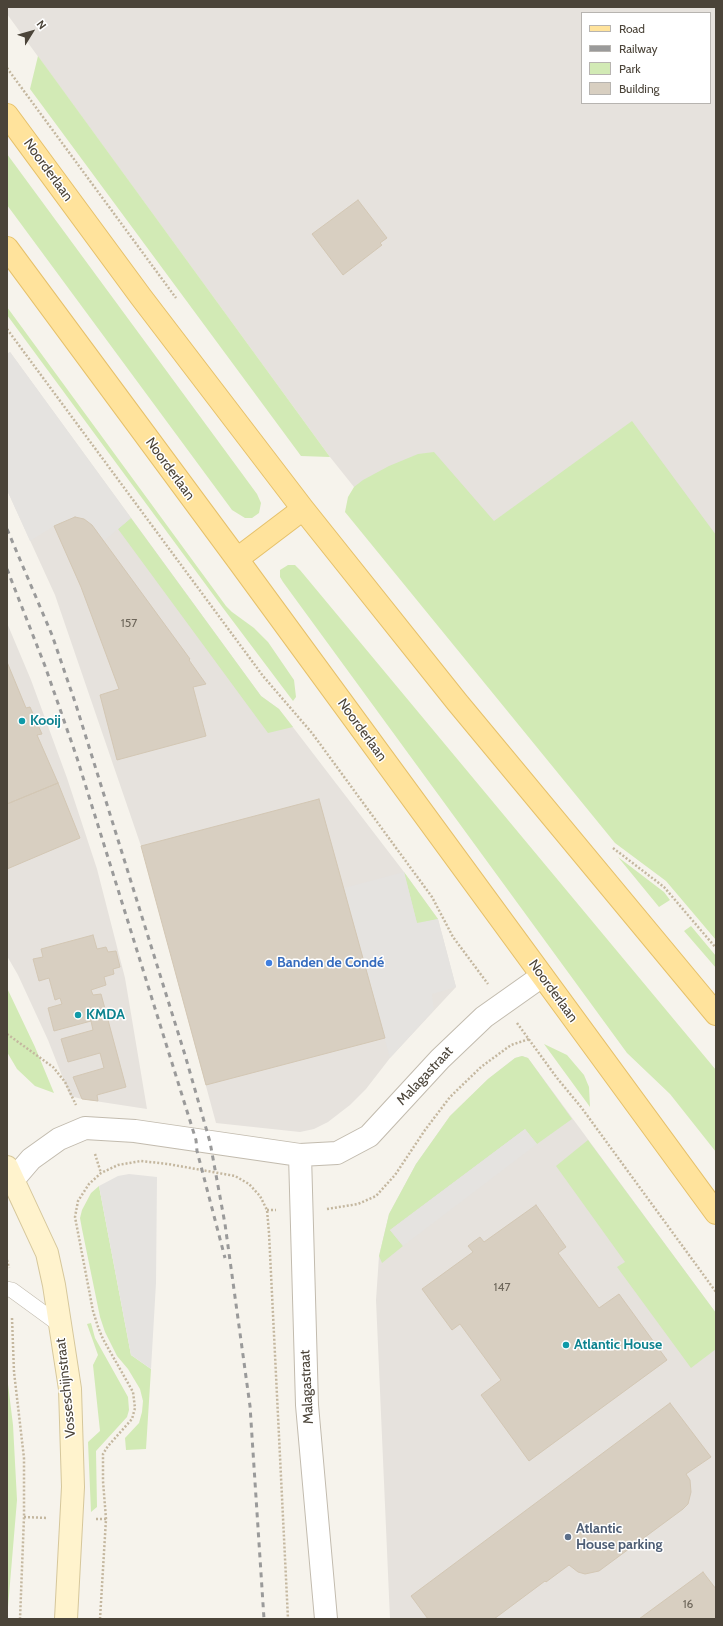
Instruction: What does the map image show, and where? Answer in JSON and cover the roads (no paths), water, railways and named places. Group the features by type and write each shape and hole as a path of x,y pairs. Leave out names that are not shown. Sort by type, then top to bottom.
{"main road":[{"name":"Noorderlaan","path":"7,115 146,303 303,509 457,702 716,1014"},
{"name":"Noorderlaan","path":"7,248 237,559 716,1213"},
{"path":"237,559 303,509"}],"street":[{"name":"Malagastraat","path":"10,1173 59,1139 85,1128 135,1130 300,1155 337,1153 370,1136 440,1059 484,1017 542,976"},
{"name":"Malagastraat","path":"300,1155 307,1405 326,1619"},
{"name":"Vosseschijnstraat","path":"10,1173 47,1253 54,1285 70,1389 72,1438 72,1520 66,1619"}],"lane":[{"path":"10,1290 60,1325"}],"railway":[{"path":"7,529 52,635 76,705 185,1055 210,1142 225,1224 250,1406 264,1619"},
{"path":"7,569 45,666 77,758 196,1140 197,1151 225,1258"}],"place":[{"name":"Kooij","path":"22,721"},
{"name":"Banden de Condé","path":"269,963"},
{"name":"KMDA","path":"78,1015"},
{"name":"Atlantic House","path":"566,1345"},
{"name":"Atlantic House parking","path":"568,1537"}]}
